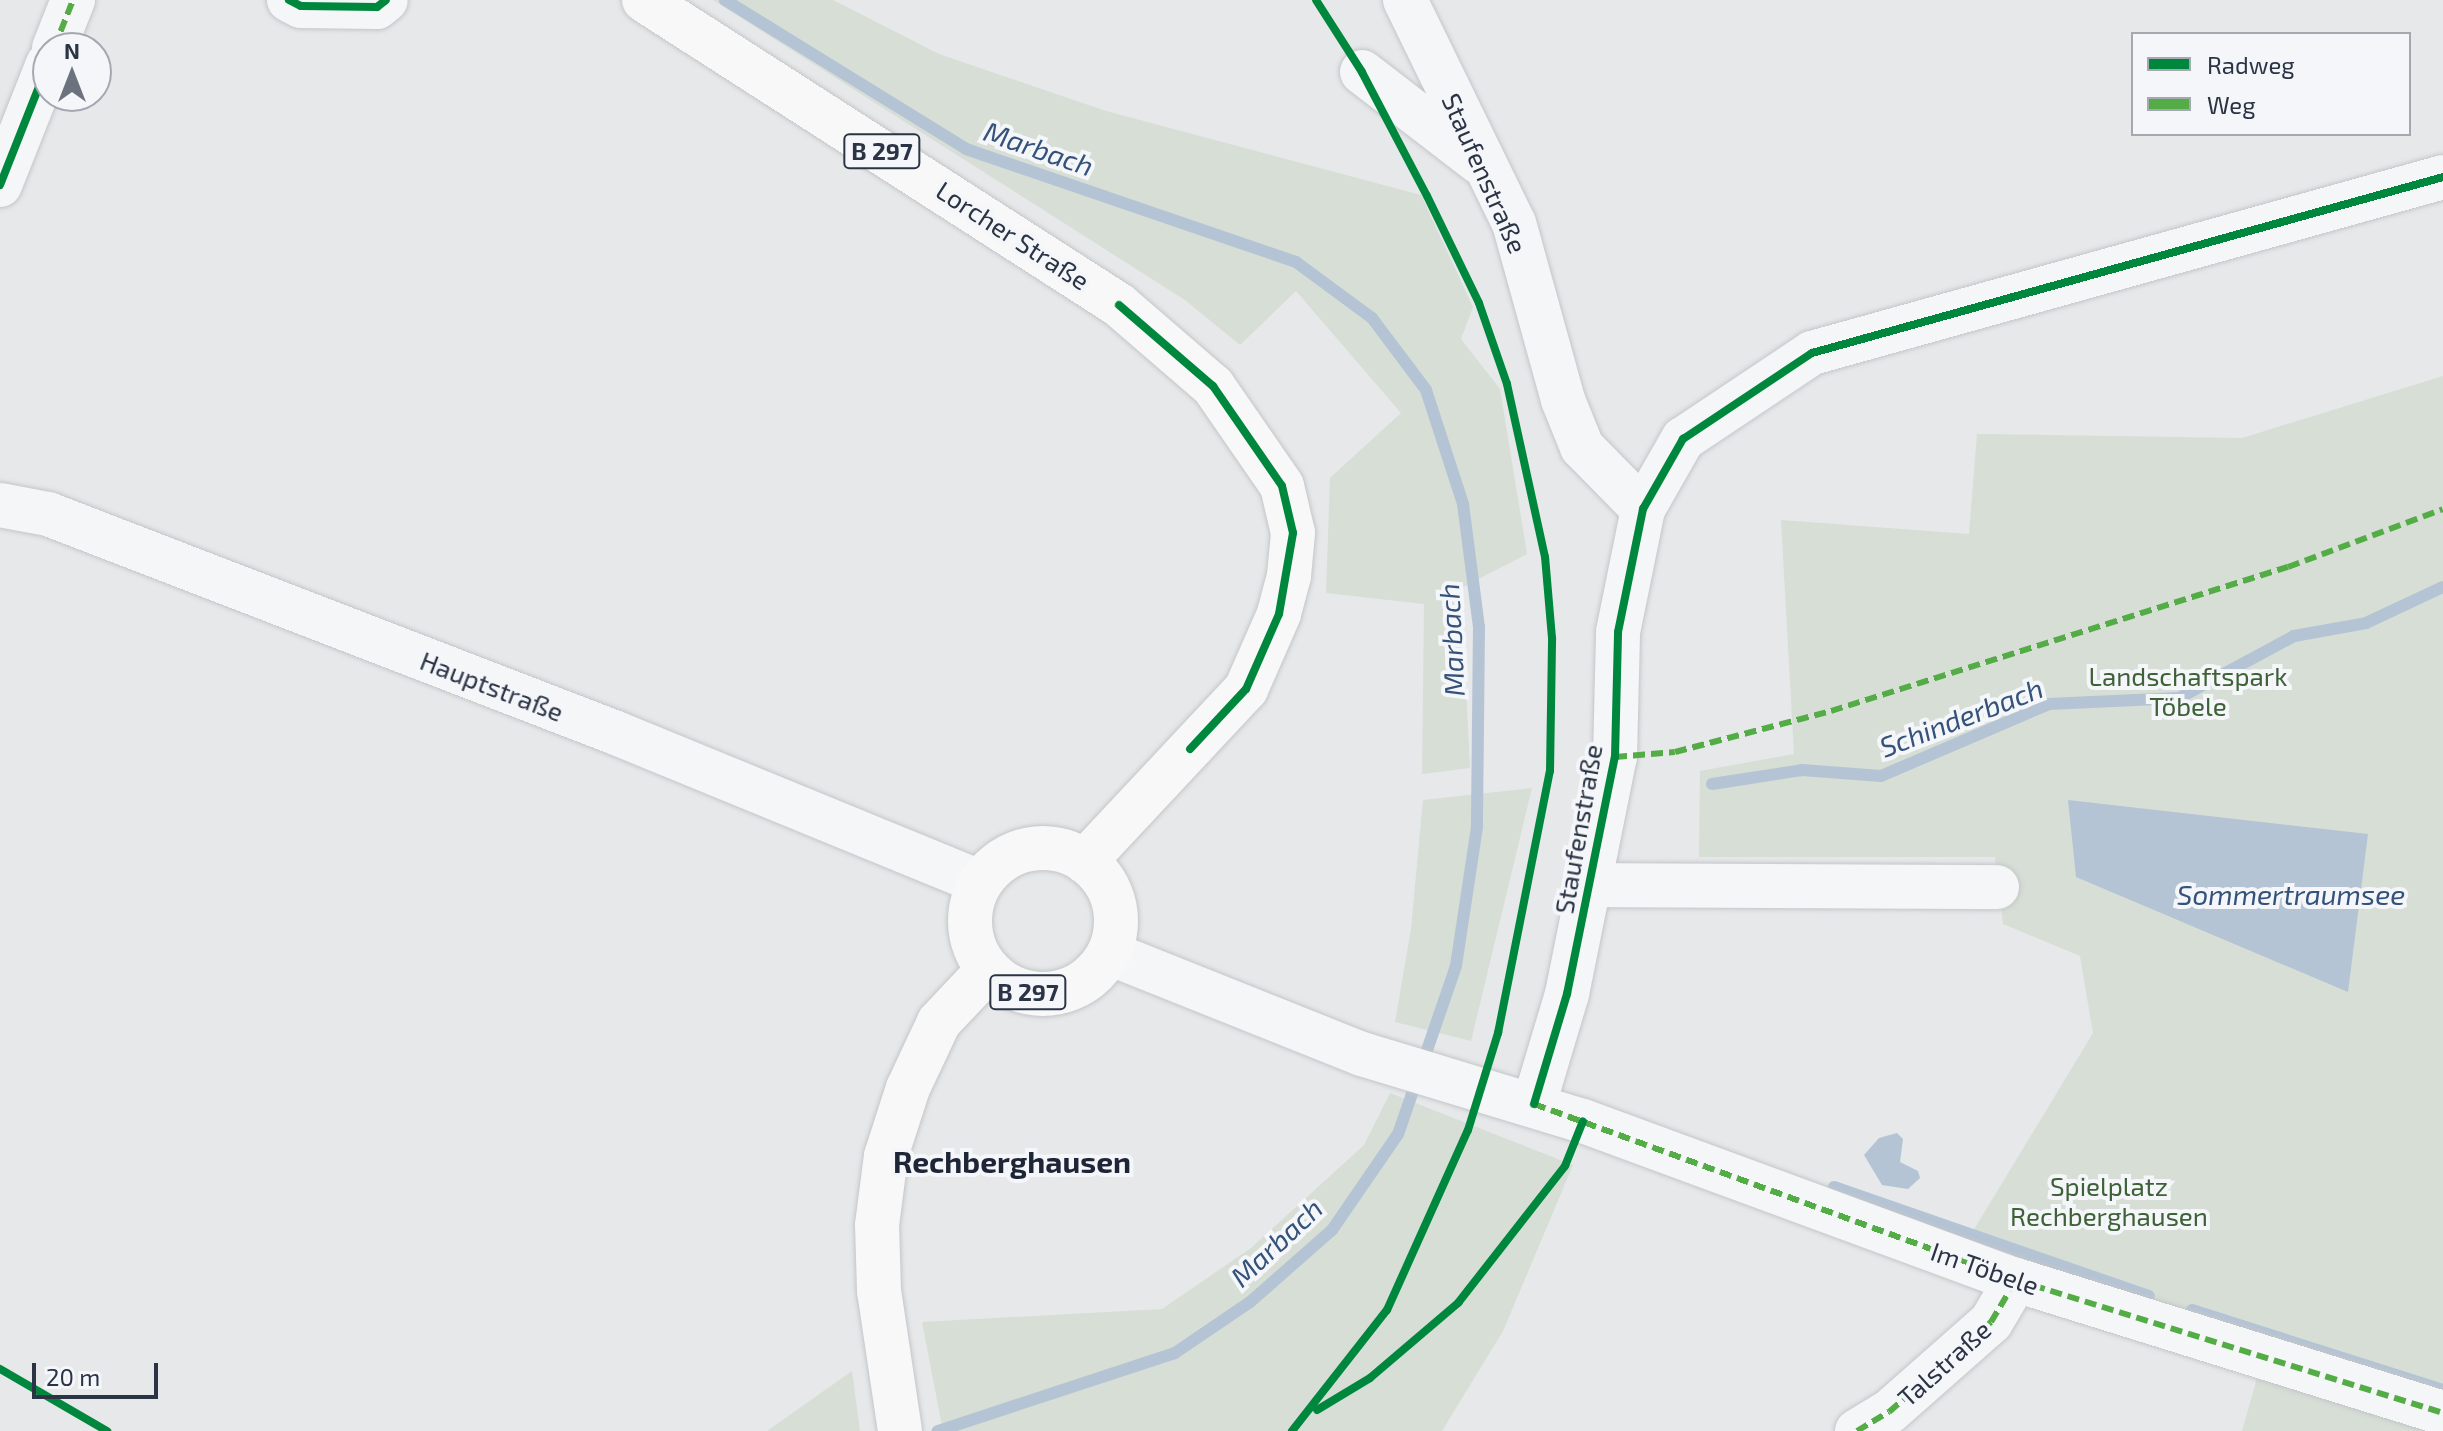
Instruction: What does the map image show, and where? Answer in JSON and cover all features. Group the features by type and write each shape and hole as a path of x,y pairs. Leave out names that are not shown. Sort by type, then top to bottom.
{"main road":[{"name":"Lorcher Straße","path":"644,0 1119,305 1213,386 1282,486 1293,533 1289,576 1279,614 1246,689 1085,861"},
{"path":"980,882 1000,861 1028,849 1058,849 1085,861 1103,879 1114,902 1116,928 1109,953"},
{"name":"B 297","path":"980,882 970,928 975,951 988,970 1007,985 1053,993 1076,986 1109,953"},
{"name":"B 297","path":"900,1431 888,1367 877,1225 886,1156 908,1088 939,1022 988,970"}],"street":[{"path":"60,32 73,0"},
{"path":"289,0 301,6 377,7 386,0"},
{"name":"Staufenstraße","path":"1405,0 1514,223 1563,400 1582,447 1643,509 1618,632 1615,757 1590,885 1567,994 1520,1101"},
{"path":"1362,72 1488,169"},
{"path":"0,185 32,104"},
{"path":"1643,509 1683,439 1812,353 2443,177"},
{"name":"Hauptstraße","path":"0,505 48,514 373,639 980,882"},
{"path":"1590,885 1997,887"},
{"path":"1109,953 1362,1054 1520,1101"},
{"name":"Im Töbele","path":"1520,1101 2016,1280 2165,1322 2443,1413"},
{"name":"Talstraße","path":"1857,1431 1889,1412 1991,1322 2016,1280"}],"green space":[{"path":"713,0 833,0 939,54 1106,111 1421,195 1473,307 1461,339 1500,389 1527,554 1461,588 1470,768 1422,774 1424,604 1326,593 1330,478 1401,413 1296,291 1240,345 1185,300"},
{"name":"Landschaftspark Töbele","path":"2443,376 2443,1431 2242,1431 2267,1343 1964,1246 2093,1033 2080,956 2003,924 1995,857 1699,857 1700,771 1794,754 1781,520 1969,534 1977,434 2242,438"},
{"path":"1532,788 1471,1041 1395,1022 1411,929 1423,800"},
{"path":"1390,1093 1573,1165 1503,1331 1442,1431 943,1431 922,1322 1162,1309 1251,1248 1364,1145"},
{"path":"852,1371 860,1431 767,1431"}],"water":[{"name":"Sommertraumsee","path":"2068,800 2368,834 2348,992 2076,877"},
{"path":"1897,1133 1903,1139 1900,1162 1918,1171 1920,1178 1908,1189 1882,1185 1864,1155 1879,1138"}],"waterway":[{"name":"Marbach","path":"725,0 966,149 1296,262 1372,318 1426,390 1463,504 1479,627 1477,827 1456,966 1398,1134 1332,1230 1250,1302 1175,1353 938,1431"},
{"name":"Schinderbach","path":"1712,784 1802,770 1881,776 2049,704 2179,698 2294,636 2366,623 2443,587"},
{"path":"1834,1187 2149,1296"},
{"path":"2192,1310 2440,1389"}],"marked path":[{"path":"60,32 73,0"},
{"path":"1615,757 1675,752 1831,711 2288,567 2443,509"},
{"path":"1534,1104 2016,1280 2443,1413"},
{"path":"1857,1431 1889,1412 1991,1322 2016,1280"}],"cycle path":[{"path":"289,0 301,6 377,7 386,0"},
{"path":"1292,1431 1387,1310 1468,1130 1498,1033 1550,771 1552,638 1545,557 1507,384 1479,303 1427,196 1362,72 1316,0"},
{"path":"0,185 32,104"},
{"path":"1534,1104 1567,994 1615,757 1618,632 1643,509 1683,439 1812,353 2443,177"},
{"path":"1119,305 1213,386 1282,486 1293,533 1279,614 1246,689 1190,749"},
{"path":"1317,1410 1370,1378 1458,1303 1565,1166 1583,1121"},
{"path":"0,1369 107,1431"}],"district":[{"name":"Rechberghausen","path":"1012,1161"}],"park label":[{"name":"Spielplatz Rechberghausen","path":"2109,1201"}]}
